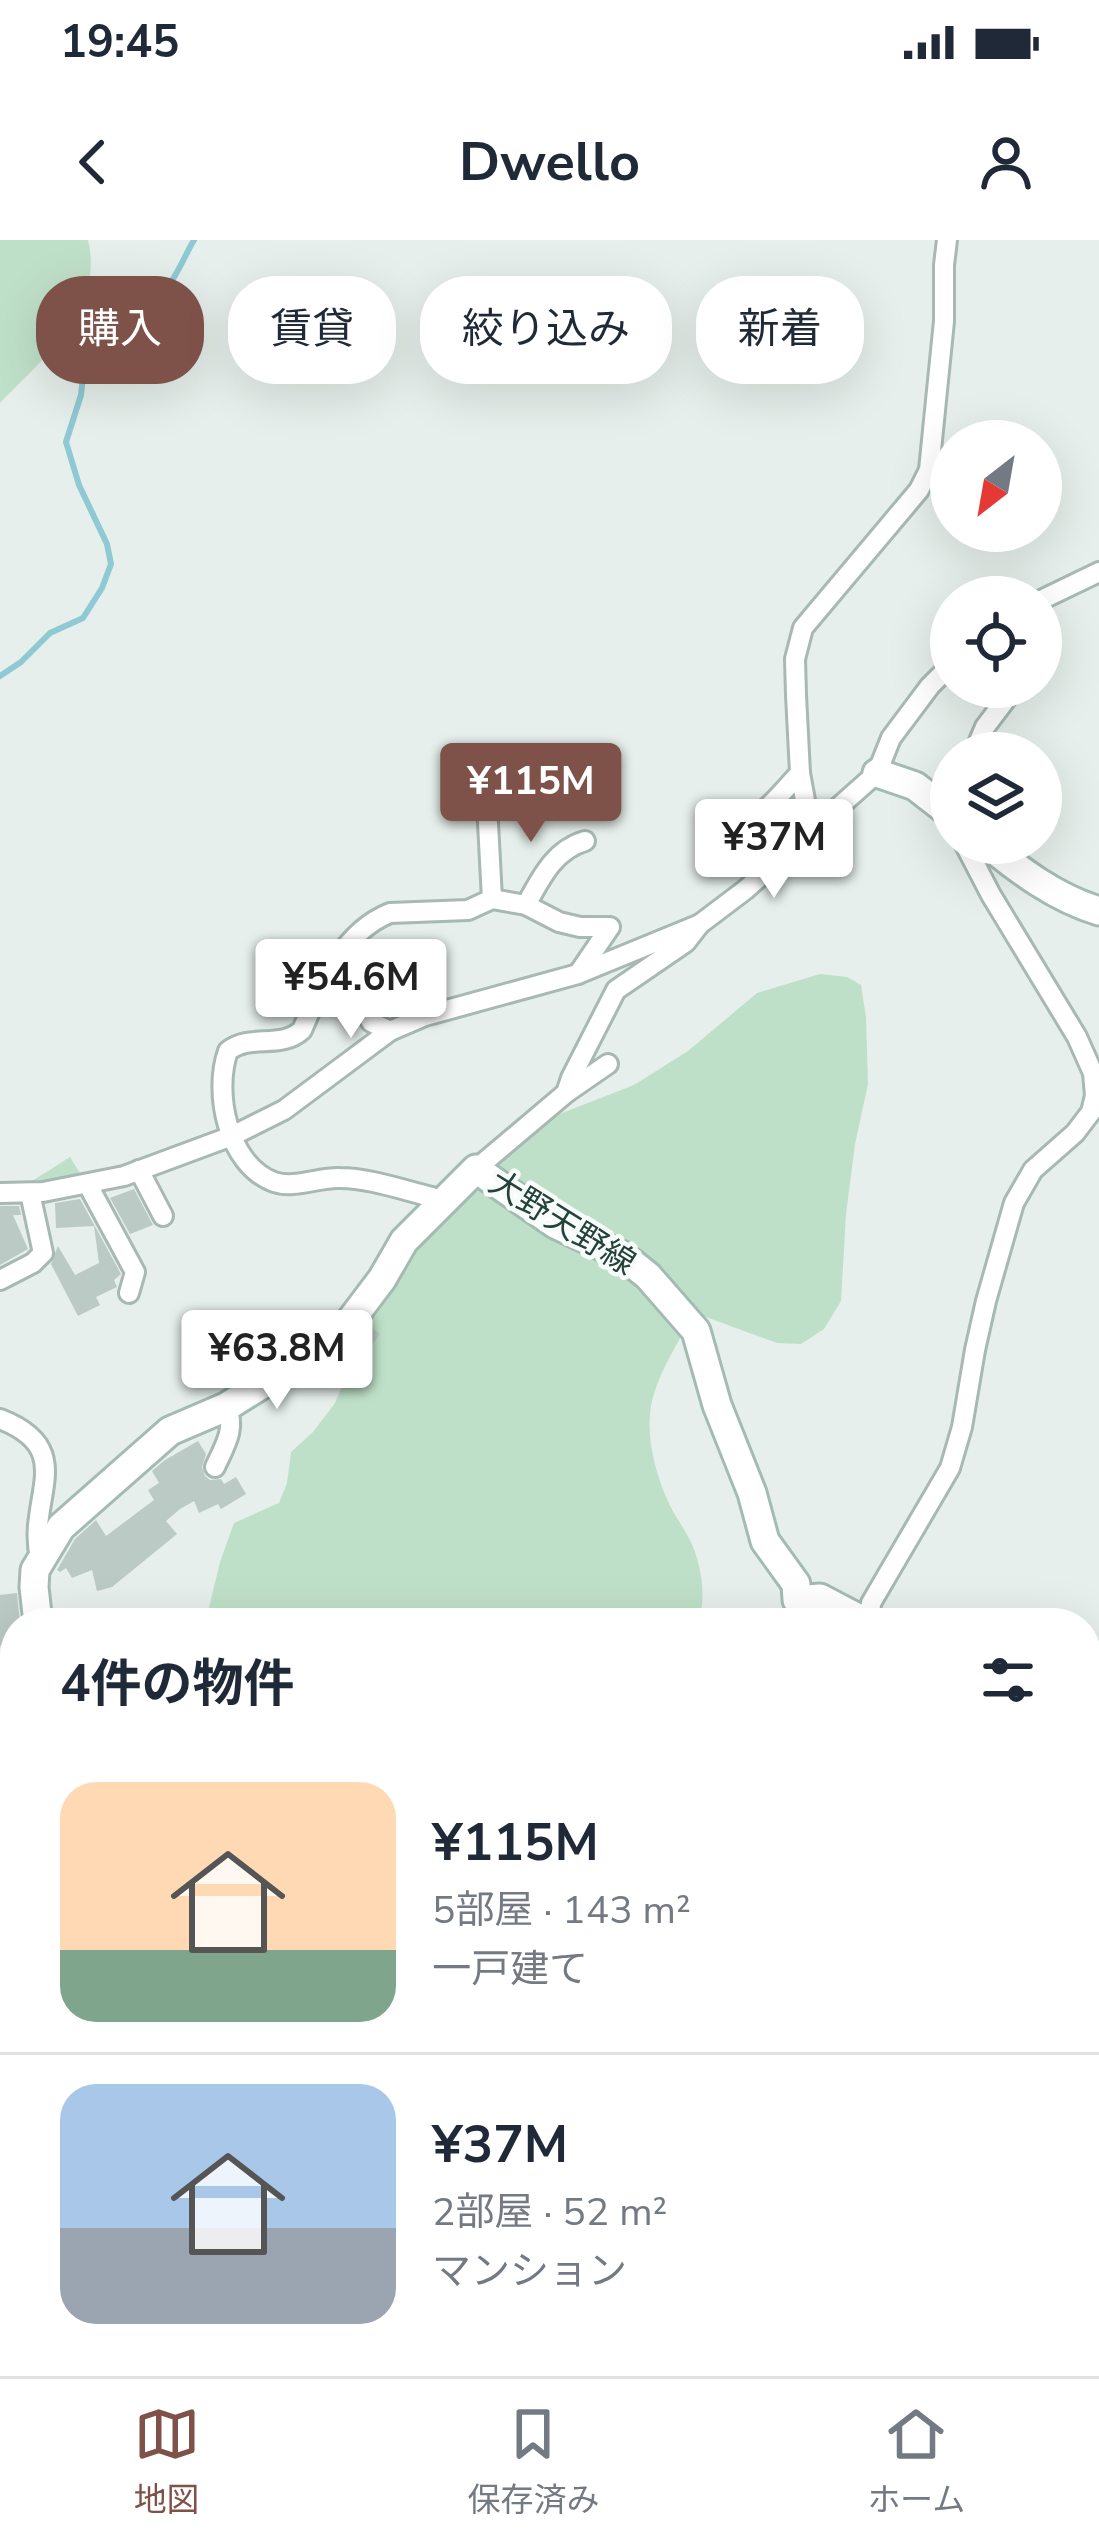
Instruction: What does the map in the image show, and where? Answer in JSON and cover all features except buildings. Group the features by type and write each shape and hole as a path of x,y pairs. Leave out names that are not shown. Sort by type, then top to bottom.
{"main road":[{"path":"877,773 930,796"},
{"path":"1011,864 1059,895 1099,910"},
{"name":"大野天野線","path":"40,1558 61,1527 170,1431 226,1407 321,1352 339,1336 404,1241 476,1169 555,1224 623,1256 648,1276 696,1331 717,1406 766,1540 796,1584 797,1600 820,1598 839,1608"},
{"path":"36,1608 35,1570 40,1558"}],"street":[{"path":"811,833 800,772 795,659 803,628 919,490 929,470 947,240"},
{"path":"1062,590 1099,572"},
{"path":"566,1093 616,990 686,942 700,924 877,773 891,738 930,686"},
{"path":"720,822 734,829 743,827 800,772"},
{"path":"487,804 491,899"},
{"path":"526,905 555,859 585,841"},
{"path":"871,1608 950,1468 986,1301 1014,1203 1033,1170 1083,1123 1095,1096 1094,1073 1077,1036 975,864"},
{"path":"442,1203 432,1196 342,1178 281,1184 252,1167 232,1136 223,1109 228,1051 242,1041 297,1036 318,973 380,917 390,914 468,910 491,899 526,905 580,927 610,927 578,974"},
{"path":"0,1193 88,1185 232,1136 284,1110 390,1031 425,1016 578,974 700,924"},
{"path":"363,1004 370,1022 390,1031"},
{"path":"476,1169 608,1064"},
{"path":"139,1170 164,1216"},
{"path":"88,1185 135,1271 129,1293"},
{"path":"0,1280 33,1263 43,1252 30,1192"},
{"path":"215,1467 229,1436 226,1407"},
{"path":"0,1419 34,1439 45,1457 36,1540 40,1558"}],"green space":[{"path":"0,240 88,240 89,276 36,276 36,367 0,403"},
{"path":"820,974 847,977 861,985 868,1084 846,1214 841,1301 824,1329 801,1344 777,1343 695,1313 653,1397 652,1449 669,1504 697,1559 701,1608 209,1608 234,1523 279,1503 291,1452 335,1403 383,1285 429,1203 534,1124 634,1085 688,1051 757,993"},
{"path":"70,1157 83,1178 29,1183"}],"waterway":[{"path":"174,276 194,240"},
{"path":"0,676 50,633 83,618 111,564 66,442 82,384"}]}
